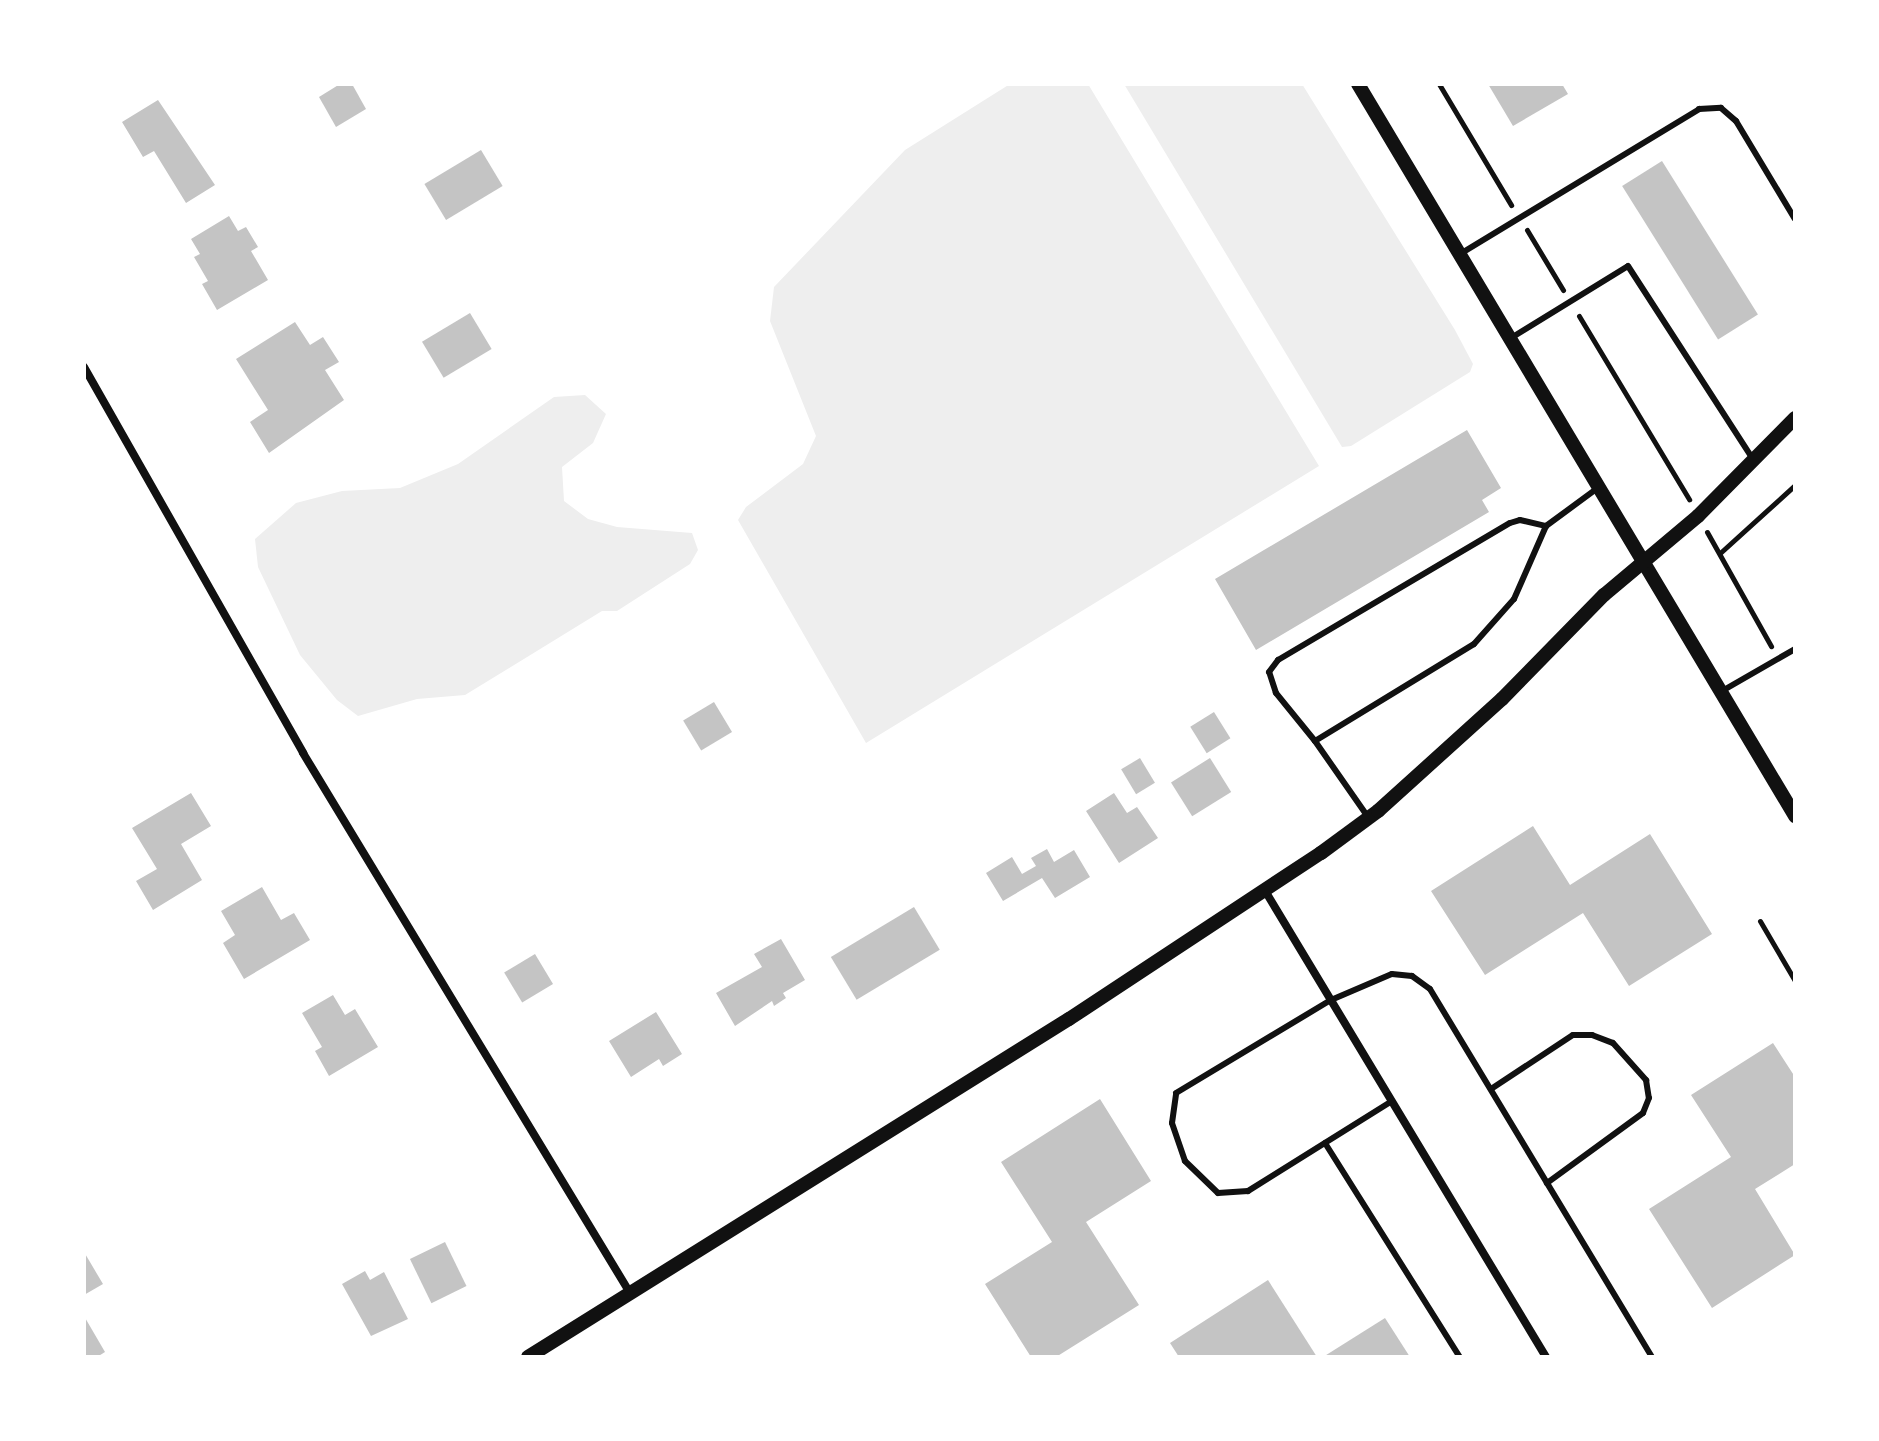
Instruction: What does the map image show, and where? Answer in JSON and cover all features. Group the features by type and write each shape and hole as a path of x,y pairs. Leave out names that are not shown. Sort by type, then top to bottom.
{"street":[{"path":"1358,84 1795,816"},
{"path":"84,367 303,753 630,1293"},
{"path":"528,1357 1069,1019 1368,817 1502,699 1795,418"},
{"path":"1264,889 1546,1357"}],"lane":[{"path":"1460,254 1699,109 1721,108 1736,121 1795,219"},
{"path":"1511,338 1628,266 1754,460"},
{"path":"1315,741 1474,644 1514,599 1546,526 1600,487"},
{"path":"1368,817 1315,741 1276,693 1269,672 1278,660 1510,523 1520,520 1546,526"},
{"path":"1719,692 1795,649"},
{"path":"1392,1101 1248,1191 1218,1193 1185,1161 1172,1123 1176,1093 1331,1000 1392,974 1412,976 1430,989 1652,1357"},
{"path":"1491,1089 1573,1035 1592,1035 1613,1043 1646,1080 1649,1098 1643,1113 1547,1183"},
{"path":"1325,1143 1460,1357"}],"path":[{"path":"1720,553 1795,485"},
{"path":"1713,543 1767,637"},
{"path":"1760,921 1795,981"}],"shaded area":[{"path":"1010,84 1088,84 1319,466 866,743 738,520 746,507 803,464 816,436 770,321 774,287 905,150"},
{"path":"1124,84 1302,84 1455,330 1473,364 1470,372 1351,446 1342,447"},
{"path":"585,395 606,414 593,443 562,467 564,501 588,519 617,527 692,533 698,550 690,564 617,611 602,611 465,695 417,699 358,716 337,700 300,655 258,567 255,539 296,503 342,491 400,488 458,464 554,397"}],"building":[{"path":"340,84 352,84 366,109 336,127 319,97"},
{"path":"1488,84 1562,84 1568,94 1513,126"},
{"path":"158,100 215,185 186,203 154,151 143,157 122,122"},
{"path":"481,150 503,186 446,220 424,184"},
{"path":"1662,161 1758,314 1718,339 1622,186"},
{"path":"229,216 238,231 246,227 258,247 251,251 268,280 217,310 202,284 208,281 194,257 200,254 191,239"},
{"path":"470,313 492,349 444,378 422,342"},
{"path":"295,322 310,345 323,337 339,362 325,370 344,400 269,453 250,422 268,410 236,359"},
{"path":"1467,430 1501,488 1482,500 1489,512 1256,650 1215,579"},
{"path":"714,702 732,732 701,751 683,721"},
{"path":"1214,712 1230,738 1207,753 1190,727"},
{"path":"1140,758 1155,783 1136,794 1121,769"},
{"path":"1210,758 1231,792 1192,816 1171,782"},
{"path":"191,793 211,826 181,844 202,880 153,910 136,881 157,869 132,828"},
{"path":"1114,793 1127,813 1137,807 1158,838 1119,863 1086,811"},
{"path":"1533,826 1570,885 1650,834 1712,934 1629,986 1583,913 1485,975 1431,891"},
{"path":"1047,849 1054,862 1074,850 1090,877 1055,898 1042,878 1003,901 986,873 1012,857 1022,874 1036,866 1031,858"},
{"path":"262,887 281,920 294,913 310,940 244,979 223,943 235,935 221,911"},
{"path":"914,907 940,950 857,1000 831,957"},
{"path":"781,939 805,980 783,993 786,998 774,1006 772,1001 735,1026 716,993 762,967 754,954"},
{"path":"535,954 553,984 522,1003 504,973"},
{"path":"333,995 345,1015 355,1009 378,1047 329,1076 315,1051 322,1047 302,1013"},
{"path":"656,1012 682,1054 663,1066 659,1059 631,1077 609,1041"},
{"path":"1773,1043 1795,1077 1795,1164 1755,1189 1795,1255 1712,1308 1649,1209 1731,1157 1691,1095"},
{"path":"1100,1099 1151,1181 1086,1222 1139,1305 1056,1357 1031,1357 985,1284 1052,1242 1001,1162"},
{"path":"445,1242 466,1286 431,1303 410,1259"},
{"path":"84,1252 103,1284 84,1295"},
{"path":"365,1271 370,1280 384,1272 408,1319 371,1336 342,1284"},
{"path":"1268,1280 1317,1357 1179,1357 1170,1343"},
{"path":"84,1316 105,1352 97,1357 84,1357"},
{"path":"1385,1318 1410,1357 1323,1357"}]}
